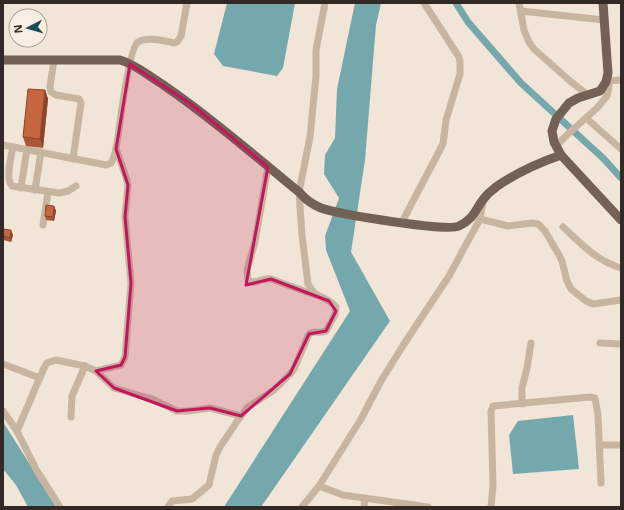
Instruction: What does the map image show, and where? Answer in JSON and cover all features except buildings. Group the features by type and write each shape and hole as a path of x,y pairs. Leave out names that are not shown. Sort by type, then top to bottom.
{"main road":[{"path":"603,3 608,78 600,91 568,103 556,119 552,131 554,142 559,150 621,220"},
{"path":"3,60 120,60 130,64 191,104 307,200 322,208 364,218 444,227 458,227 471,218 487,194 509,178 542,162 559,150"}],"street":[{"path":"3,145 109,165 113,161 116,148 130,64 135,45 140,41 147,39 174,43 177,42 181,36 187,3"},
{"path":"316,296 308,284 302,235 299,192 310,137 316,76 316,50 325,3"},
{"path":"402,222 444,144 446,120 460,74 459,57 424,3"},
{"path":"520,3 524,30 534,49 588,95"},
{"path":"520,11 604,20"},
{"path":"54,60 50,87 51,92 56,95 79,99 81,103 73,159"},
{"path":"559,150 569,133 597,108 607,96 609,91 608,78 621,80"},
{"path":"586,118 621,149"},
{"path":"13,147 9,180 12,186 64,193 76,186"},
{"path":"96,371 121,365 125,357 131,283 126,217 128,185 116,148"},
{"path":"21,188 27,149"},
{"path":"35,190 41,152"},
{"path":"168,507 169,504 176,500 192,499 209,485 216,455 241,416 248,407 274,390 290,374 294,369 310,334 315,332 324,332 329,328 336,315 336,307 329,300 267,278 254,283 248,280 248,270 255,242 268,167"},
{"path":"43,225 48,192"},
{"path":"302,507 319,486 400,350 449,276 480,219 483,200"},
{"path":"480,219 508,226 532,223 538,224 545,231 559,255 564,267 567,281 572,289 586,301 593,304 621,300"},
{"path":"563,226 594,255 604,262 621,268"},
{"path":"522,404 522,388 531,343"},
{"path":"600,343 621,344"},
{"path":"17,430 44,368 52,361 85,366 96,371 114,388 152,399 177,411 210,408 241,416"},
{"path":"3,364 40,378"},
{"path":"71,417 72,396 85,366"},
{"path":"490,507 493,486 491,408 496,406 593,397 596,401 598,414 601,484"},
{"path":"3,411 17,430 37,471 60,507"},
{"path":"599,446 621,445"},
{"path":"319,486 342,495 428,507"},
{"path":"364,507 365,498"}],"highlighted area":[{"path":"130,64 191,104 268,167 246,285 271,279 329,301 336,311 326,331 309,334 290,374 241,416 210,408 177,411 114,388 96,371 121,365 125,357 131,283 125,217 128,185 116,149"}],"water":[{"path":"227,3 295,3 283,68 277,76 223,66 214,54"},
{"path":"355,3 381,3 376,25 365,160 351,252 390,321 261,507 224,507 350,311 326,250 325,236 339,198 324,174 325,155 335,138 337,89"},
{"path":"573,415 579,469 513,474 509,435 518,421"},
{"path":"3,422 57,507 28,507 16,485 3,469"}],"waterway":[{"path":"456,3 468,22 521,83 604,159 621,178"}]}
